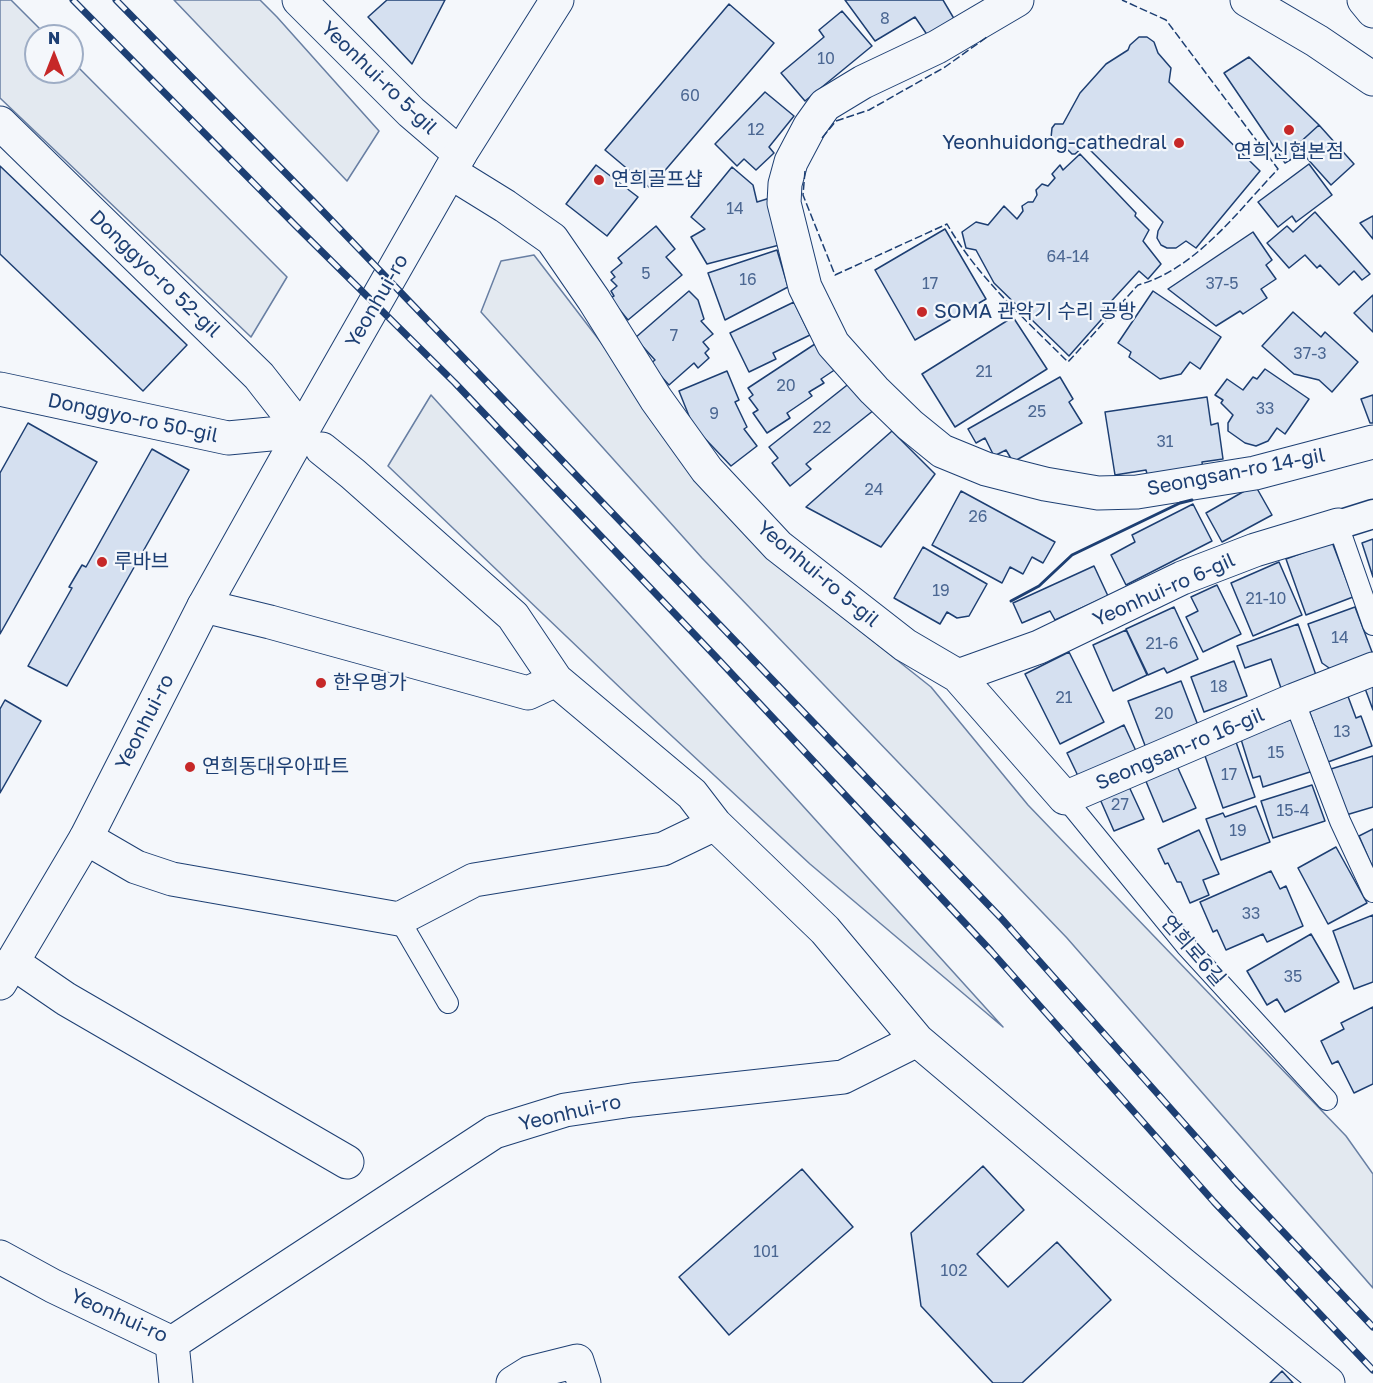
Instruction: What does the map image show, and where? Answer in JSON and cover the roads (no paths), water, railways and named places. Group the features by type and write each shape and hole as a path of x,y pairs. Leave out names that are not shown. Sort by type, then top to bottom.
{"street":[{"name":"Yeonhui-ro 5-gil","path":"299,0 411,112 455,163 505,206 552,239 594,300 656,399 707,471 778,546 905,645 958,676 1065,798"},
{"name":"Yeonhui-ro","path":"347,1162 66,999 6,972 86,838 204,606 312,440 455,163 557,0"},
{"name":"Seongsan-ro 14-gil","path":"1017,0 937,47 863,82 825,105 810,126 791,162 785,184 784,203 805,287 832,344 874,390 910,425 942,451 986,469 1098,494 1137,492 1255,473 1373,442"},
{"path":"1247,0 1317,41 1373,79"},
{"path":"1364,0 1373,11"},
{"name":"Donggyo-ro 52-gil","path":"0,123 259,376 312,440"},
{"name":"Donggyo-ro 50-gil","path":"0,389 228,438 312,440"},
{"path":"312,440 513,616 556,680 692,794 715,824 825,930 917,1040 1181,1263 1328,1383"},
{"name":"Yeonhui-ro 6-gil","path":"958,676 1039,647 1182,578 1255,550 1373,514"},
{"path":"204,606 528,693 556,680"},
{"name":"Seongsan-ro 16-gil","path":"1065,798 1294,700 1373,669"},
{"path":"86,838 136,867 172,879 399,919 474,880 663,849 715,824"},
{"name":"Yeonhui-ro","path":"0,1257 53,1286 172,1343 494,1132 576,1108 843,1077 917,1040"},
{"path":"172,1343 176,1383"},
{"path":"513,1383 529,1373 577,1362 585,1383"}],"lane":[{"path":"1338,525 1373,625"},
{"path":"1294,700 1340,821 1373,892"},
{"name":"연희로6길","path":"1065,798 1186,946 1327,1100"},
{"path":"399,919 448,1003"}],"railway":[{"path":"73,0 455,383 717,658 991,951 1214,1202 1373,1370"},
{"path":"116,0 314,202 1001,918 1237,1183 1373,1327"}],"place":[{"name":"연희신협본점","path":"1289,130"},
{"name":"Yeonhuidong-cathedral","path":"1179,143"},
{"name":"연희골프샵","path":"599,180"},
{"name":"SOMA 관악기 수리 공방","path":"922,312"},
{"name":"루바브","path":"102,562"},
{"name":"한우명가","path":"321,683"},
{"name":"연희동대우아파트","path":"190,767"}]}
